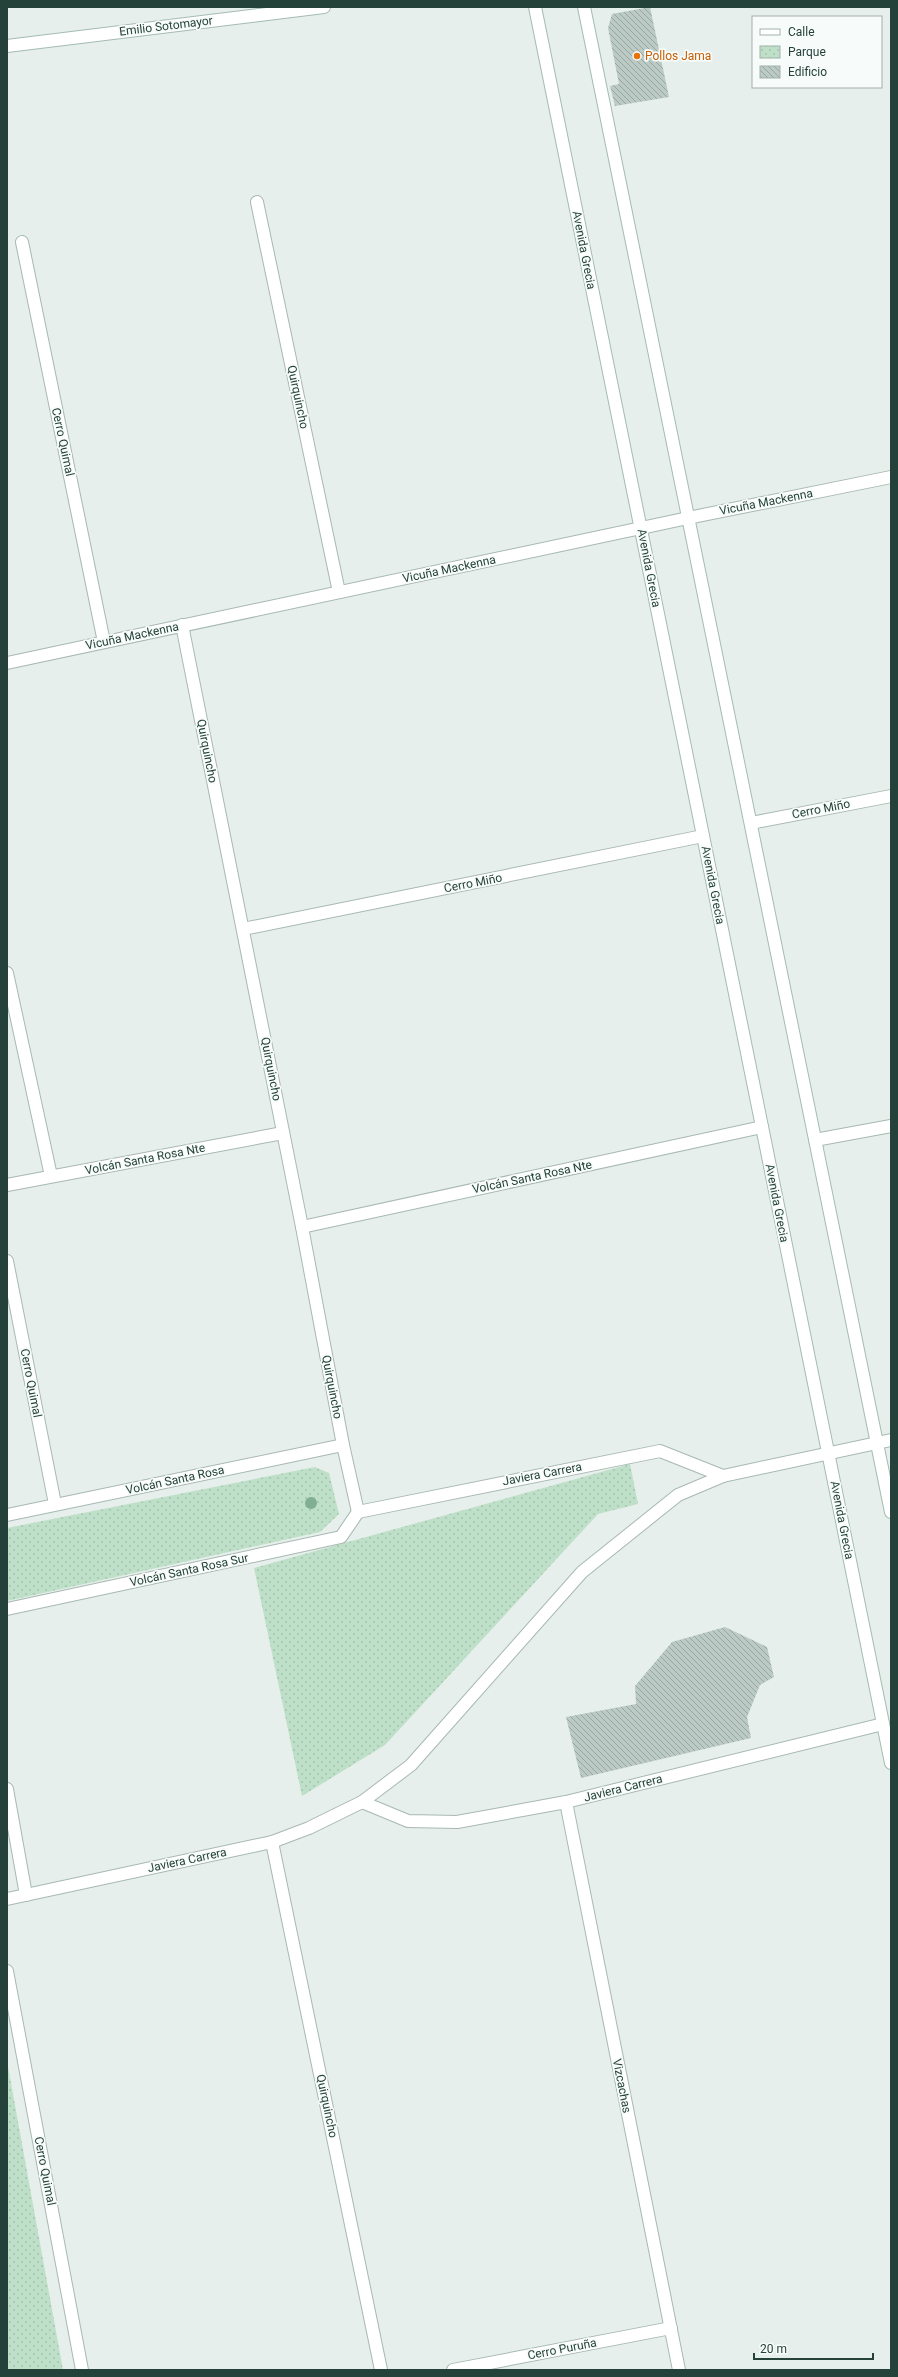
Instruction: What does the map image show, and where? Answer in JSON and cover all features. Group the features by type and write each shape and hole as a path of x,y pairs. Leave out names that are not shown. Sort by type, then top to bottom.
{"street":[{"name":"Emilio Sotomayor","path":"7,46 324,7"},
{"name":"Avenida Grecia","path":"535,7 891,1763"},
{"path":"584,7 891,1512"},
{"name":"Quirquincho","path":"258,202 339,592"},
{"name":"Cerro Quimal","path":"22,242 104,642"},
{"name":"Vicuña Mackenna","path":"7,663 688,518 891,478"},
{"name":"Quirquincho","path":"182,625 302,1227 343,1445 358,1512"},
{"name":"Cerro Miño","path":"751,823 891,796"},
{"name":"Cerro Miño","path":"243,929 703,836"},
{"path":"7,973 51,1176"},
{"path":"815,1140 891,1126"},
{"name":"Volcán Santa Rosa Nte","path":"302,1227 762,1127"},
{"name":"Volcán Santa Rosa Nte","path":"7,1185 283,1133"},
{"name":"Cerro Quimal","path":"7,1262 55,1504"},
{"name":"Javiera Carrera","path":"7,1899 272,1842 309,1828 362,1802 411,1765 582,1572 678,1495 723,1476 891,1440"},
{"name":"Volcán Santa Rosa","path":"7,1515 343,1445"},
{"name":"Javiera Carrera","path":"358,1512 660,1451 723,1476"},
{"name":"Volcán Santa Rosa Sur","path":"7,1609 341,1537 358,1512"},
{"name":"Javiera Carrera","path":"362,1802 408,1821 457,1822 566,1802 883,1724"},
{"path":"7,1789 26,1895"},
{"name":"Vizcachas","path":"566,1802 679,2370"},
{"name":"Quirquincho","path":"272,1842 381,2370"},
{"name":"Cerro Quimal","path":"7,1971 82,2370"},
{"name":"Cerro Puruña","path":"453,2370 671,2328"}],"green space":[{"path":"630,1464 638,1504 598,1514 385,1745 302,1796 254,1568"},
{"path":"315,1467 329,1473 339,1514 320,1532 7,1601 7,1528"},
{"path":"7,2061 63,2370 7,2370"}],"building":[{"name":"Pollos Jama","path":"650,7 669,97 615,106 610,86 619,84 608,28 612,14"},
{"path":"725,1627 767,1647 774,1677 760,1685 747,1717 751,1738 581,1778 566,1717 636,1704 635,1686 672,1642"}],"place":[{"name":"Pollos Jama","path":"637,56"}]}
